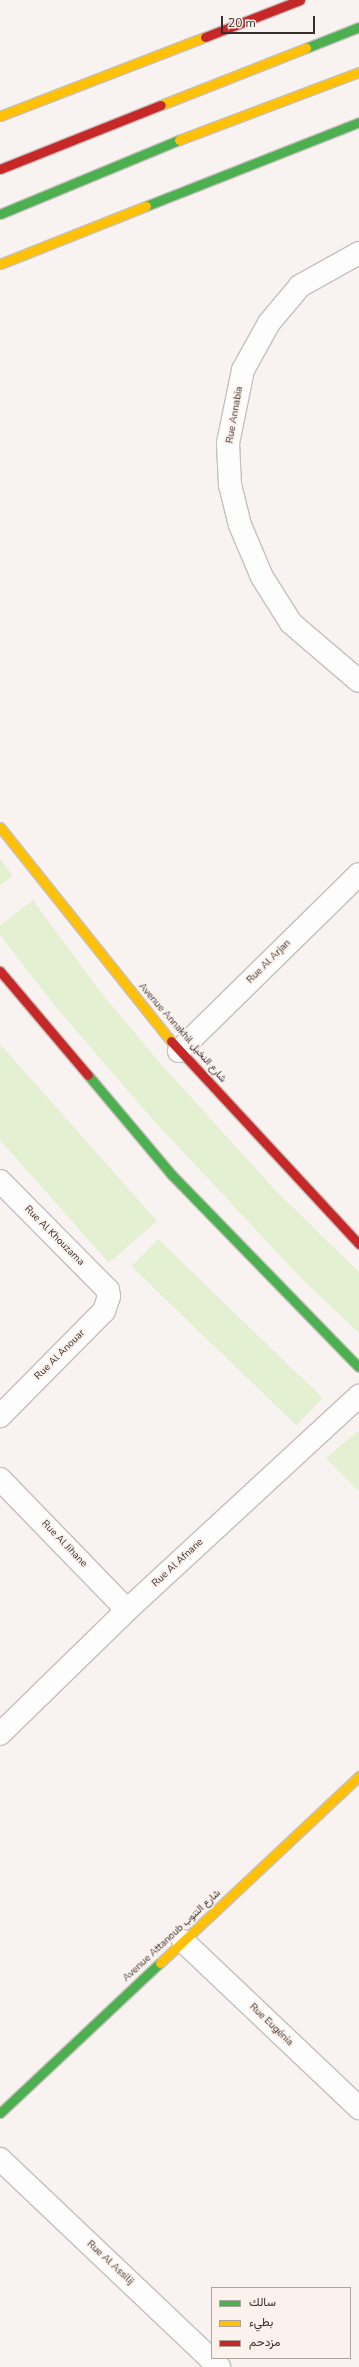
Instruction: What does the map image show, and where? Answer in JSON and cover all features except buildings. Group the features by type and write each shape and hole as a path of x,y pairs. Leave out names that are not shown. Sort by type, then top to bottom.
{"main road":[{"path":"0,116 300,0"},
{"path":"0,168 359,27"},
{"path":"0,214 164,146 359,72"},
{"path":"0,264 359,122"},
{"name":"Avenue Annakhil شارع النخيل","path":"0,827 179,1051 359,1244"},
{"path":"0,971 171,1174 359,1367"},
{"name":"Avenue Attanoub شارع التنوب","path":"0,2113 359,1776"}],"street":[{"name":"Rue Annabia","path":"359,253 300,286 269,323 243,370 228,442 230,485 240,525 262,578 291,623 359,681"},
{"name":"Rue Al Arjan","path":"179,1051 359,874"},
{"name":"Rue Al Khouzama","path":"0,1182 108,1290"},
{"name":"Rue Al Anouar","path":"0,1416 104,1311 108,1290"},
{"name":"Rue Al Afnane","path":"0,1734 127,1610 359,1396"},
{"name":"Rue Al Jihane","path":"0,1478 127,1610"},
{"name":"Rue Eugénia","path":"183,1941 359,2108"},
{"name":"Rue Al Assilij","path":"0,2159 219,2367"}],"green space":[{"path":"0,858 13,876 0,885"},
{"path":"33,900 99,990 160,1063 275,1190 359,1272 359,1333 303,1280 155,1122 55,1006 0,935 0,926"},
{"path":"0,1044 157,1221 109,1263 0,1140"},
{"path":"158,1239 323,1398 296,1425 132,1266"},
{"path":"358,1431 359,1432 359,1491 326,1458"}],"traffic: fast":[{"path":"306,48 359,27"},
{"path":"146,206 359,122"},
{"path":"0,214 179,140"},
{"path":"88,1075 171,1174 359,1367"},
{"path":"0,2113 160,1963"}],"traffic: slow":[{"path":"0,116 205,37"},
{"path":"161,105 306,48"},
{"path":"179,140 359,72"},
{"path":"0,264 146,206"},
{"path":"0,827 171,1041"},
{"path":"160,1963 359,1776"}],"traffic: jam":[{"path":"205,37 300,0"},
{"path":"0,169 161,105"},
{"path":"0,971 88,1075"},
{"path":"171,1041 359,1244"}]}
